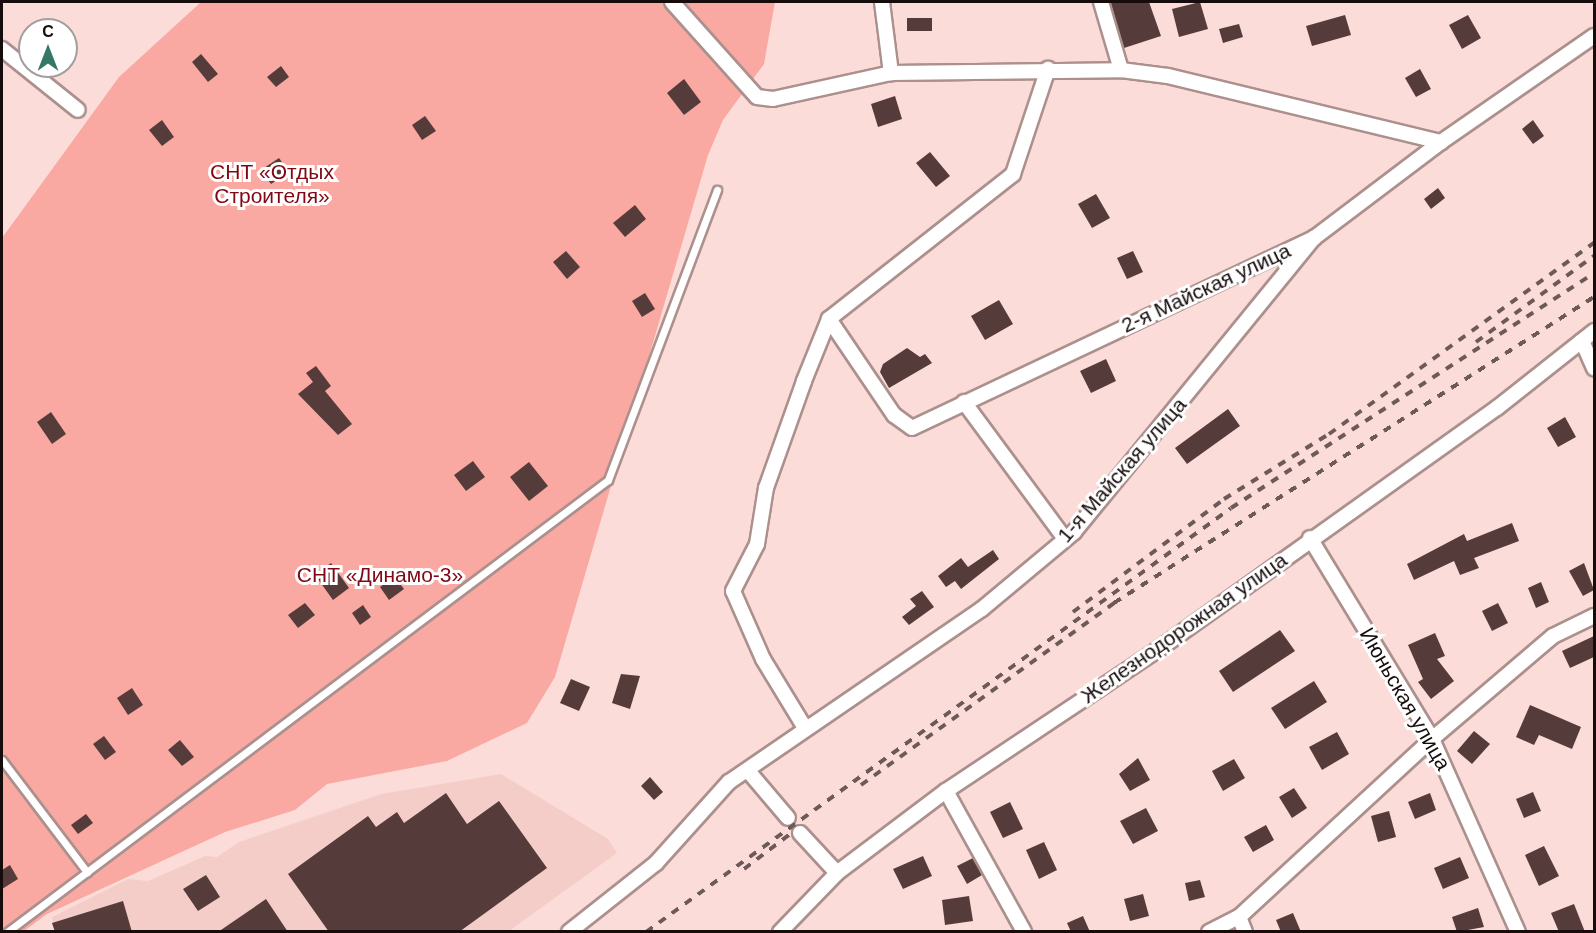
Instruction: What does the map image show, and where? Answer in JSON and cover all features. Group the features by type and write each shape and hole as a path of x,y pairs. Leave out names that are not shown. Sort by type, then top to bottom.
{"street":[{"path":"674,2 757,97 773,99 891,73 1048,69 1121,70 1168,76 1441,142"},
{"path":"882,2 891,73"},
{"path":"1101,2 1121,70"},
{"name":"2-я Майская улица","path":"829,318 894,415 912,428 1314,238 1441,142 1594,36"},
{"path":"2,49 78,110"},
{"path":"805,728 763,659 733,591 757,544 766,488 829,318 1013,174 1048,69"},
{"name":"1-я Майская улица","path":"569,932 656,863 729,782 749,772 805,728 982,609 1065,539 1162,429 1314,238"},
{"name":"Железнодорожная улица","path":"780,932 837,873 946,791 1156,651 1310,538 1497,408 1594,331"},
{"path":"1582,340 1594,368"},
{"path":"963,402 1065,539"},
{"name":"Июньская улица","path":"1310,538 1432,739 1518,932"},
{"path":"1209,932 1239,917 1432,739 1553,636 1594,616"},
{"path":"749,772 788,818"},
{"path":"946,791 1024,932"},
{"path":"801,833 837,873"},
{"path":"1239,917 1245,932"}],"lane":[{"path":"7,932 608,480 717,190"},
{"path":"2,760 87,872"}],"shaded area":[{"path":"501,774 608,839 617,853 509,931 55,932 52,917 128,879 148,881 205,856 217,857 239,842 381,794"}],"green space":[{"path":"201,2 775,2 764,64 723,120 708,155 555,677 527,723 447,761 327,784 295,810 225,832 47,914 24,931 2,932 2,238 119,77"}],"building":[{"path":"1110,2 1149,2 1161,36 1124,48"},
{"path":"1200,2 1208,29 1179,37 1172,9"},
{"path":"1345,15 1351,35 1312,46 1306,26"},
{"path":"1468,15 1481,38 1462,49 1449,25"},
{"path":"907,18 932,18 932,31 907,31"},
{"path":"1239,24 1243,37 1223,43 1219,29"},
{"path":"201,54 218,74 208,82 192,62"},
{"path":"281,66 289,77 276,87 267,77"},
{"path":"1420,69 1431,89 1416,97 1405,78"},
{"path":"684,79 701,102 684,115 667,93"},
{"path":"895,96 902,119 878,127 871,104"},
{"path":"425,116 436,131 422,140 412,125"},
{"path":"162,120 174,137 162,146 149,130"},
{"path":"1533,120 1544,136 1533,144 1522,129"},
{"path":"930,152 950,176 936,187 916,163"},
{"path":"279,158 289,172 271,184 261,170"},
{"path":"1438,188 1445,198 1431,209 1424,199"},
{"path":"1096,194 1110,218 1092,228 1078,204"},
{"path":"635,205 646,219 625,237 613,223"},
{"path":"566,251 580,267 567,279 553,262"},
{"path":"1133,251 1143,272 1127,279 1117,258"},
{"path":"645,293 655,309 642,317 632,301"},
{"path":"999,300 1013,324 985,340 971,316"},
{"path":"907,348 920,357 925,354 932,363 889,388 880,372 883,364"},
{"path":"1106,359 1116,381 1091,393 1080,371"},
{"path":"316,366 331,386 325,391 352,424 338,435 298,394 313,382 306,373"},
{"path":"1228,409 1240,426 1187,464 1175,448"},
{"path":"51,412 66,434 52,444 37,422"},
{"path":"1565,417 1576,437 1558,447 1547,428"},
{"path":"473,461 485,477 466,491 454,475"},
{"path":"529,462 548,486 529,501 510,477"},
{"path":"1512,523 1519,541 1474,558 1479,568 1460,575 1454,561 1414,580 1407,564 1464,534 1467,541"},
{"path":"993,550 999,559 961,589 955,581 946,587 938,576 961,558 968,567"},
{"path":"331,563 349,588 333,600 315,575"},
{"path":"1584,563 1594,590 1583,596 1569,571"},
{"path":"394,576 404,589 389,600 380,587"},
{"path":"1541,582 1549,602 1536,608 1528,588"},
{"path":"922,591 934,607 909,625 902,617 916,606 910,599"},
{"path":"305,603 315,615 298,628 288,615"},
{"path":"1498,603 1508,623 1492,631 1482,611"},
{"path":"363,605 371,617 360,625 352,613"},
{"path":"1280,630 1295,651 1233,692 1219,671"},
{"path":"1435,633 1445,656 1437,659 1454,681 1431,699 1418,682 1423,679 1408,645"},
{"path":"1594,636 1594,657 1570,668 1562,651"},
{"path":"621,674 640,676 630,709 612,703"},
{"path":"571,679 590,687 579,711 560,703"},
{"path":"1314,681 1327,702 1285,729 1271,708"},
{"path":"132,688 143,705 128,715 117,698"},
{"path":"1530,705 1581,727 1572,749 1539,735 1534,745 1516,737"},
{"path":"1474,731 1490,744 1472,764 1457,751"},
{"path":"1337,732 1349,754 1322,770 1309,747"},
{"path":"104,736 116,752 105,760 93,744"},
{"path":"180,740 194,757 182,766 168,750"},
{"path":"1138,758 1150,780 1130,791 1119,774"},
{"path":"1234,759 1245,778 1223,791 1212,771"},
{"path":"650,777 663,792 654,800 641,786"},
{"path":"1294,788 1307,808 1292,818 1279,797"},
{"path":"1533,792 1541,811 1524,818 1516,799"},
{"path":"446,793 467,824 499,801 547,868 459,932 329,932 288,874 368,816 376,827 397,812 404,823"},
{"path":"1430,793 1436,810 1415,819 1408,802"},
{"path":"1010,802 1023,829 1003,838 990,812"},
{"path":"1146,808 1158,831 1133,844 1120,821"},
{"path":"1389,811 1396,837 1378,842 1371,816"},
{"path":"86,814 93,823 78,834 71,825"},
{"path":"1266,825 1274,840 1253,852 1244,837"},
{"path":"1044,842 1057,870 1039,879 1026,850"},
{"path":"1544,846 1559,876 1539,886 1525,855"},
{"path":"923,856 932,876 903,889 893,869"},
{"path":"1460,857 1469,878 1443,889 1434,868"},
{"path":"973,858 982,875 967,884 957,866"},
{"path":"10,865 18,879 2,889 2,870"},
{"path":"206,875 220,897 198,911 183,889"},
{"path":"1200,880 1205,897 1189,901 1185,883"},
{"path":"1143,894 1149,916 1130,921 1124,899"},
{"path":"969,896 973,921 945,925 942,900"},
{"path":"266,899 288,932 218,932"},
{"path":"123,901 132,932 55,932 52,923"},
{"path":"1574,904 1585,932 1559,932 1551,913"},
{"path":"1478,908 1484,927 1457,932 1452,917"},
{"path":"1293,913 1301,932 1281,932 1276,920"},
{"path":"1083,916 1090,932 1071,932 1067,923"}],"railway":[{"path":"1073,612 1224,499 1329,434 1594,243"},
{"path":"1476,342 1594,256"},
{"path":"646,932 1231,508 1594,273"},
{"path":"861,785 1114,603 1594,297"},
{"path":"744,869 794,831"}],"park label":[{"name":"СНТ «Отдых Строителя»","path":"272,184"},
{"name":"СНТ «Динамо-3»","path":"380,575"}]}
